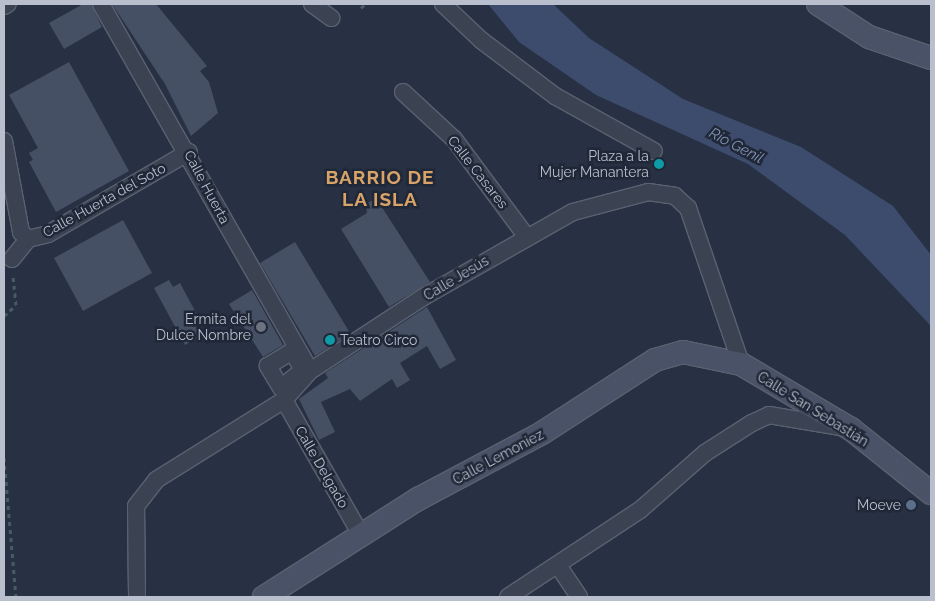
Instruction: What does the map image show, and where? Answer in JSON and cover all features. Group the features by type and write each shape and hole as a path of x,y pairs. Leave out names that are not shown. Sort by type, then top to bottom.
{"street":[{"path":"4,6 8,4"},
{"name":"Calle Huerta","path":"101,4 189,152 310,371"},
{"path":"312,4 331,18"},
{"path":"443,4 481,40 555,96 654,151"},
{"path":"818,4 869,37 931,58"},
{"name":"Calle Casares","path":"403,92 454,139 526,236"},
{"name":"Calle Huerta del Soto","path":"4,141 21,232 28,239 48,234 189,152"},
{"name":"Calle Jesús","path":"137,597 136,506 156,480 284,400 310,371 526,236 573,212 648,192 675,196 688,208 741,364"},
{"path":"12,259 28,239"},
{"name":"Calle Lemoniez","path":"279,593 361,535 542,433 655,360 683,352 741,364"},
{"name":"Calle San Sebastián","path":"741,364 851,429 931,493"},
{"name":"Calle Delgado","path":"284,400 361,535"},
{"path":"508,597 559,567 640,510 705,453 752,423 769,415 851,429"},
{"path":"559,567 579,597"}],"path":[{"path":"361,8 365,4"},
{"path":"4,316 16,305 12,259"},
{"path":"4,458 16,597"}],"water":[{"name":"Río Genil","path":"488,4 553,4 589,38 683,99 801,147 893,206 931,255 931,326 845,235 748,164 596,95 519,42"}],"building":[{"path":"83,4 91,4 102,27 64,49 49,23"},
{"path":"112,4 156,4 207,66 200,71 209,82 218,113 191,136 165,84"},
{"path":"69,62 129,171 56,212 29,162 33,160 29,153 38,148 9,95"},
{"path":"376,198 430,282 389,307 341,229 367,213 366,204"},
{"path":"123,220 152,273 83,311 54,258"},
{"path":"295,242 350,333 315,356 260,263"},
{"path":"169,280 173,287 180,283 202,324 196,328 201,336 185,345 154,288"},
{"name":"Ermita del Dulce Nombre","path":"252,290 283,345 263,357 229,304"},
{"path":"427,307 456,360 440,369 427,346 400,363 410,380 397,388 392,379 360,401 350,389 321,402 335,432 319,440 299,399 328,378 325,373"}],"place":[{"name":"Plaza a la Mujer Manantera","path":"659,164"},
{"name":"Ermita del Dulce Nombre","path":"261,327"},
{"name":"Teatro Circo","path":"330,340"},
{"name":"Moeve","path":"911,505"}],"district":[{"name":"BARRIO DE LA ISLA","path":"380,189"}]}
